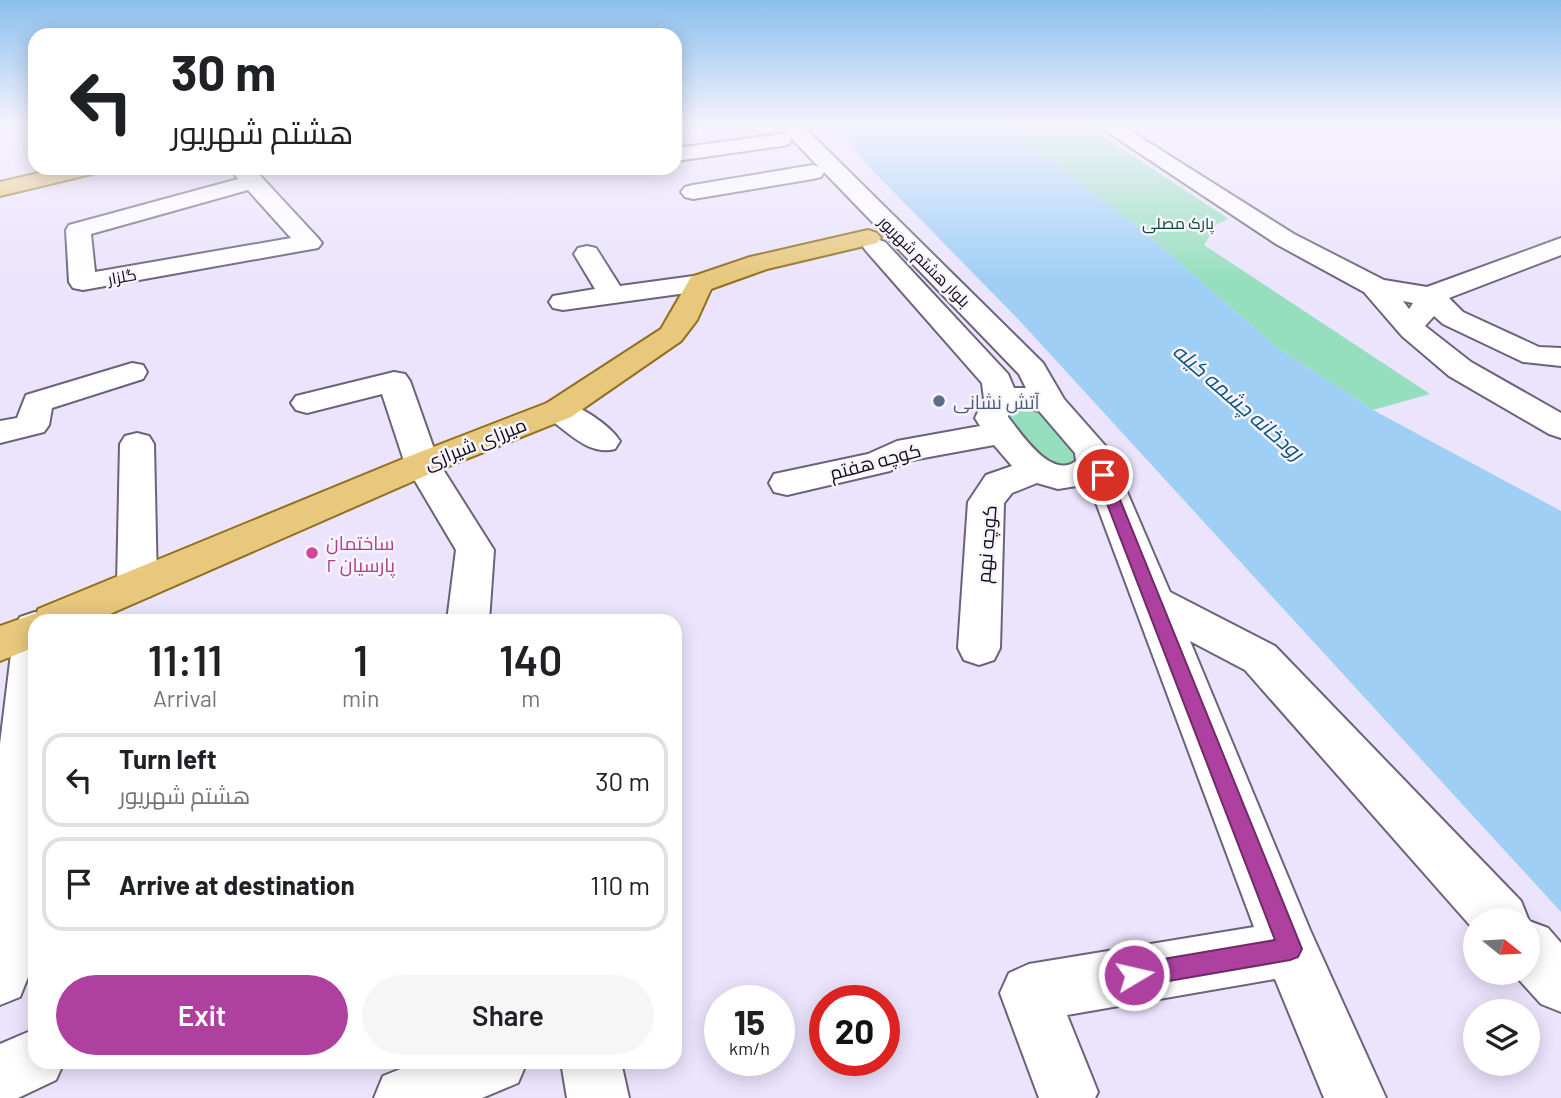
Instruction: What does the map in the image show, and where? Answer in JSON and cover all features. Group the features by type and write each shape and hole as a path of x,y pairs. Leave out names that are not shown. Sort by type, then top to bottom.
{"main road":[{"path":"0,181 20,176"},
{"path":"0,189 53,176"},
{"path":"701,283 759,263 868,239"},
{"name":"میرزای شیرازی","path":"70,614 422,464 559,410 671,335 683,320 701,283"},
{"path":"0,644 28,632"}],"street":[{"name":"گلزار","path":"243,176 78,230 83,282 309,243 248,176"},
{"path":"693,192 788,176"},
{"name":"بلوار هشتم شهریور","path":"816,176 868,239 997,381 1002,418 1030,465 1037,470"},
{"name":"بلوار هشتم شهریور","path":"829,176 1032,370 1050,404 1092,450 1290,949 1355,1098"},
{"path":"1194,176 1284,239 1374,286 1401,293 1430,296 1561,246"},
{"path":"587,254 613,296"},
{"path":"564,302 701,283"},
{"path":"1374,286 1412,330 1460,369 1561,427"},
{"path":"1412,330 1430,296"},
{"path":"1430,296 1453,318 1534,356 1561,356"},
{"path":"0,432 32,425 37,402 132,372"},
{"path":"307,403 394,381 422,464 475,550 469,614"},
{"name":"کوچه هفتم","path":"787,483 878,463 897,452 1002,418 1023,397 1050,404"},
{"path":"559,410 603,441"},
{"path":"137,444 137,586"},
{"path":"1037,470 1064,477 1081,475 1091,467 1094,456"},
{"name":"کوچه نهم","path":"979,648 986,502 999,484 1037,470"},
{"path":"1154,602 1260,658 1491,908"},
{"path":"0,976 14,909 28,722"},
{"path":"1067,1092 1029,993 1290,949"},
{"path":"1540,961 1561,984"},
{"path":"0,1075 28,1062"},
{"path":"405,1098 479,1069"},
{"path":"592,1069 598,1098"}],"green space":[{"name":"پارک مصلی","path":"1072,176 1163,176 1229,219 1217,224 1204,245 1430,394 1373,410 1279,349 1141,229"},
{"path":"1015,406 1037,407 1081,455 1070,467 1046,463 1010,420 1009,412"}],"water":[{"name":"رودخانه چشمه کیله","path":"878,176 1072,176 1141,229 1279,349 1373,410 1561,511 1561,912 1018,319"}],"place":[{"name":"آتش نشانی","path":"939,401"},
{"name":"ساختمان پارسیان ۲","path":"312,553"}],"route":[{"path":"1103,475 1290,949 1134,975"}]}
